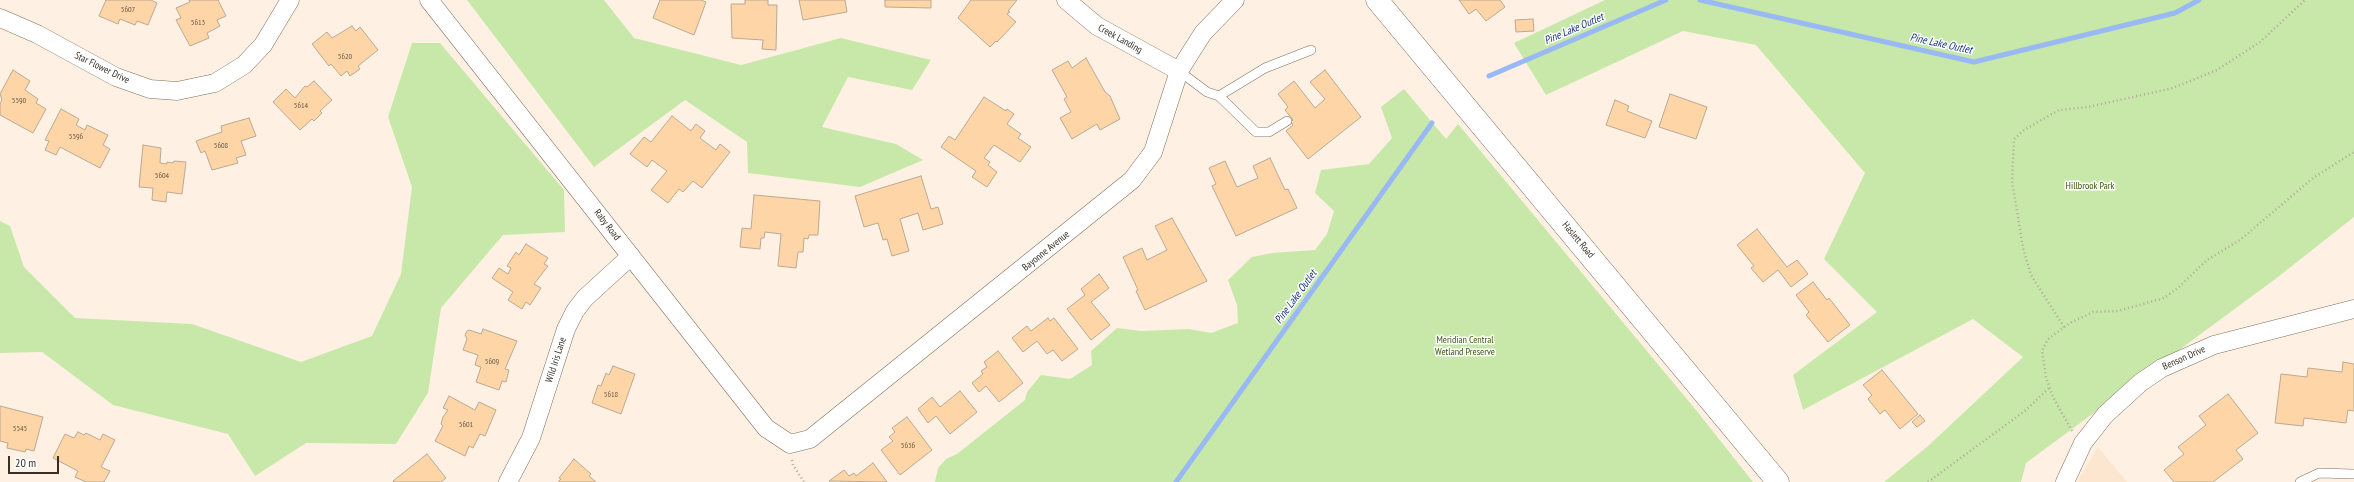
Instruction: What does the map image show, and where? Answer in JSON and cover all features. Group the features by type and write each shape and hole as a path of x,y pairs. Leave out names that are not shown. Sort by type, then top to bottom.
{"main road":[{"name":"Haslett Road","path":"1377,0 1778,482"}],"street":[{"name":"Star Flower Drive","path":"0,18 37,34 116,77 150,89 177,91 215,83 244,66 263,45 290,0"},
{"name":"Raby Road","path":"429,0 766,428 790,444"},
{"name":"Creek Landing","path":"1066,0 1097,26 1179,71"},
{"name":"Bayonne Avenue","path":"790,444 810,439 1132,180 1153,152 1179,71 1203,33 1235,0"},
{"name":"Wild Iris Lane","path":"508,482 531,438 566,329 575,311 585,298 631,256"},
{"name":"Benson Drive","path":"2065,482 2083,443 2104,415 2122,398 2162,368 2214,345 2354,309"}],"lane":[{"path":"1219,96 1265,68 1311,50"},
{"path":"1179,71 1207,92 1219,96 1256,132 1269,132 1287,121"},
{"path":"2300,482 2319,473 2354,474"}],"path":[{"path":"2064,327 2031,275 2023,248 2012,181 2014,139 2024,130 2059,110 2088,107 2173,88 2217,70 2260,42 2305,0"},
{"path":"2083,443 2062,416 2050,387 2042,351 2048,339 2064,327 2094,312 2118,311 2164,298 2178,288 2207,260 2240,240 2313,178 2354,152"},
{"path":"1928,482 2026,410 2050,387"},
{"path":"790,444 792,465 804,482"}],"shaded area":[{"path":"2098,447 2127,482 2077,482"}],"green space":[{"path":"467,0 604,0 634,38 741,65 841,38 931,60 912,90 848,77 822,127 896,144 923,160 860,187 748,173 747,142 685,100 594,167"},
{"name":"Hillbrook Park","path":"1605,0 2354,0 2354,217 2278,277 2026,463 2021,482 1884,482 1928,446 2023,357 1973,319 1803,410 1793,375 1877,312 1824,259 1865,173 1756,45 1683,31 1546,95 1514,43"},
{"path":"412,43 440,43 564,190 565,232 503,235 441,308 428,393 396,444 306,443 255,476 228,434 113,405 42,352 0,353 0,221 10,226 24,267 75,318 192,324 301,362 372,336 401,274 412,187 388,117"},
{"name":"Meridian Central Wetland Preserve","path":"1404,89 1446,139 1458,124 1696,410 1753,482 935,482 938,468 946,459 957,454 1025,400 1027,392 1041,375 1070,379 1092,365 1091,351 1117,328 1141,331 1189,329 1211,333 1238,323 1237,305 1228,280 1252,257 1272,253 1315,250 1327,234 1334,211 1315,193 1321,170 1369,164 1392,138 1381,107"}],"building":[{"path":"106,0 151,0 157,3 148,25 137,21 135,25 120,19 118,24 99,16"},
{"path":"189,0 218,0 226,16 217,20 220,26 207,33 209,38 190,46 176,20 181,18 176,8 190,2"},
{"path":"660,0 701,0 706,2 694,35 653,18"},
{"path":"745,0 768,0 768,5 777,5 776,50 762,49 763,40 732,38 731,4 745,4"},
{"path":"799,0 845,0 847,12 803,20"},
{"path":"885,0 931,0 931,8 885,7"},
{"path":"971,0 1017,0 1008,11 1010,12 1007,14 1016,22 997,42 996,41 990,47 958,18"},
{"path":"1459,0 1500,0 1505,7 1486,21 1476,9 1469,14"},
{"path":"1533,19 1534,31 1516,32 1515,20"},
{"path":"352,26 356,31 360,27 378,50 358,66 360,69 350,76 347,71 341,76 331,64 329,66 312,44 327,32 332,38"},
{"path":"1086,58 1105,92 1110,96 1120,119 1100,130 1097,124 1072,139 1060,118 1071,112 1064,99 1067,97 1052,70 1068,61 1072,68"},
{"path":"13,70 30,81 25,90 38,99 36,103 46,109 33,133 0,115 0,104 2,100 0,94"},
{"path":"1325,70 1361,117 1308,159 1286,131 1293,125 1291,122 1293,120 1285,110 1288,107 1278,94 1294,81 1315,108 1325,99 1310,82"},
{"path":"314,81 332,100 320,111 322,113 314,121 312,119 300,130 273,102 286,89 295,98 305,86 307,87"},
{"path":"1670,94 1707,107 1696,139 1659,127"},
{"path":"984,97 1006,111 1007,109 1014,114 1007,124 1021,134 1018,138 1031,147 1020,162 994,145 984,158 990,162 988,165 997,172 987,187 972,177 976,171 941,147 949,136 955,140"},
{"path":"1615,100 1629,106 1627,111 1652,121 1645,138 1606,125"},
{"path":"61,109 79,119 76,125 85,130 87,125 108,135 103,145 110,149 100,168 60,147 56,155 45,150 49,141 45,140"},
{"path":"672,116 691,131 696,124 705,131 700,138 716,150 720,144 730,152 702,188 693,181 683,192 679,189 668,203 651,190 667,171 652,160 647,167 630,154 644,137 651,142"},
{"path":"249,118 256,136 241,141 246,155 236,158 238,163 212,170 205,151 201,153 196,141 222,132 221,126"},
{"path":"143,145 161,148 160,163 167,164 167,162 173,163 174,161 186,162 182,194 167,192 166,202 152,200 153,188 139,187"},
{"path":"1270,158 1285,190 1288,189 1297,208 1236,236 1212,186 1216,184 1209,168 1225,161 1237,187 1258,178 1253,166"},
{"path":"921,176 931,209 938,207 943,224 923,230 918,213 900,219 909,251 892,256 887,239 883,240 878,223 864,227 855,196"},
{"path":"754,195 820,201 818,235 809,235 808,239 804,238 803,252 798,252 796,268 778,266 781,234 765,232 764,238 761,238 760,249 740,247 742,228 751,229"},
{"path":"1172,218 1207,281 1145,310 1136,291 1138,290 1123,257 1142,248 1147,260 1167,250 1155,226"},
{"path":"1757,229 1787,267 1797,260 1808,274 1791,287 1778,270 1763,282 1751,268 1754,266 1737,245"},
{"path":"526,244 548,258 544,264 548,266 534,284 541,288 530,305 526,302 522,309 508,300 513,292 492,278 499,268 508,274 511,268 507,266 516,252 519,255"},
{"path":"1099,274 1109,288 1091,302 1110,325 1091,340 1067,309 1085,295 1081,289"},
{"path":"1813,282 1827,300 1829,298 1850,325 1828,342 1806,315 1809,312 1796,295"},
{"path":"1048,318 1050,321 1054,318 1078,349 1062,361 1053,350 1047,354 1037,341 1023,352 1012,338 1027,326 1031,331"},
{"path":"483,329 517,341 505,369 509,370 506,382 502,381 499,390 476,382 481,367 475,365 478,355 463,350 467,339 465,335 467,331 469,330 481,334"},
{"path":"998,351 1023,383 999,402 986,386 979,392 972,383 983,374 981,371 987,367 984,362"},
{"path":"2343,362 2354,364 2354,411 2348,410 2346,423 2304,418 2303,426 2275,423 2281,374 2307,377 2308,368 2342,372"},
{"path":"613,366 635,374 621,414 592,403 598,385 601,386 606,373 609,375"},
{"path":"1882,370 1918,414 1900,429 1885,410 1880,414 1868,399 1872,395 1863,385"},
{"path":"960,391 977,412 950,434 936,416 928,423 918,409 932,397 940,407"},
{"path":"2228,394 2258,433 2236,450 2243,459 2213,482 2174,482 2164,470 2184,454 2178,447 2206,425 2199,416"},
{"path":"449,396 475,410 479,402 496,410 485,436 480,434 473,448 469,446 465,456 435,441 443,426 441,424 443,417 448,410 443,408"},
{"path":"0,406 43,417 34,451 26,449 25,452 7,448 8,443 0,441"},
{"path":"1920,415 1925,421 1917,427 1912,422"},
{"path":"907,417 932,450 900,475 881,450 893,441 889,437 895,432 892,428"},
{"path":"78,432 84,435 86,433 100,440 103,434 115,440 101,467 110,471 104,482 86,482 75,477 78,471 53,458 65,434 74,438"},
{"path":"427,454 446,478 441,482 393,481"},
{"path":"574,459 591,474 589,476 596,482 558,482 561,479 559,478"},
{"path":"873,463 887,482 829,481 844,470 849,476 854,473 856,476"}],"waterway":[{"name":"Pine Lake Outlet","path":"1489,76 1666,0"},
{"name":"Pine Lake Outlet","path":"1700,0 1974,62 2175,13 2199,0"},
{"name":"Pine Lake Outlet","path":"1176,482 1432,123"}]}
